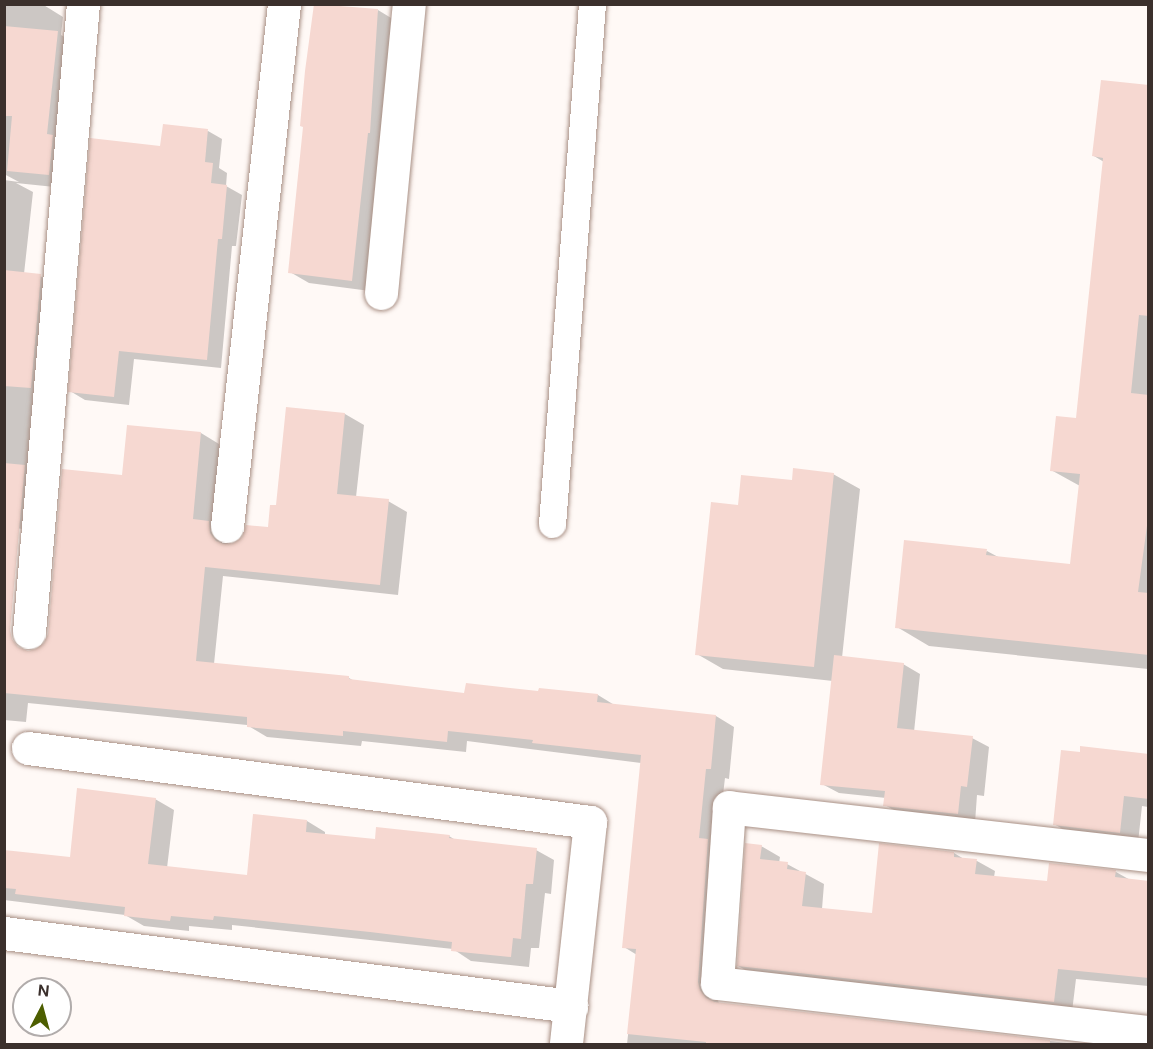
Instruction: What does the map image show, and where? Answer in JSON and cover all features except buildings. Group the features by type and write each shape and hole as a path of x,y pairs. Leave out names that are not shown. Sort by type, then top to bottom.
{"street":[{"path":"29,632 83,4"},
{"path":"227,526 284,4"},
{"path":"381,293 409,4"},
{"path":"28,748 590,822 566,1044"},
{"path":"1149,855 729,807 717,983 1149,1032"},
{"path":"4,933 570,1006"}],"lane":[{"path":"552,524 592,4"}]}
